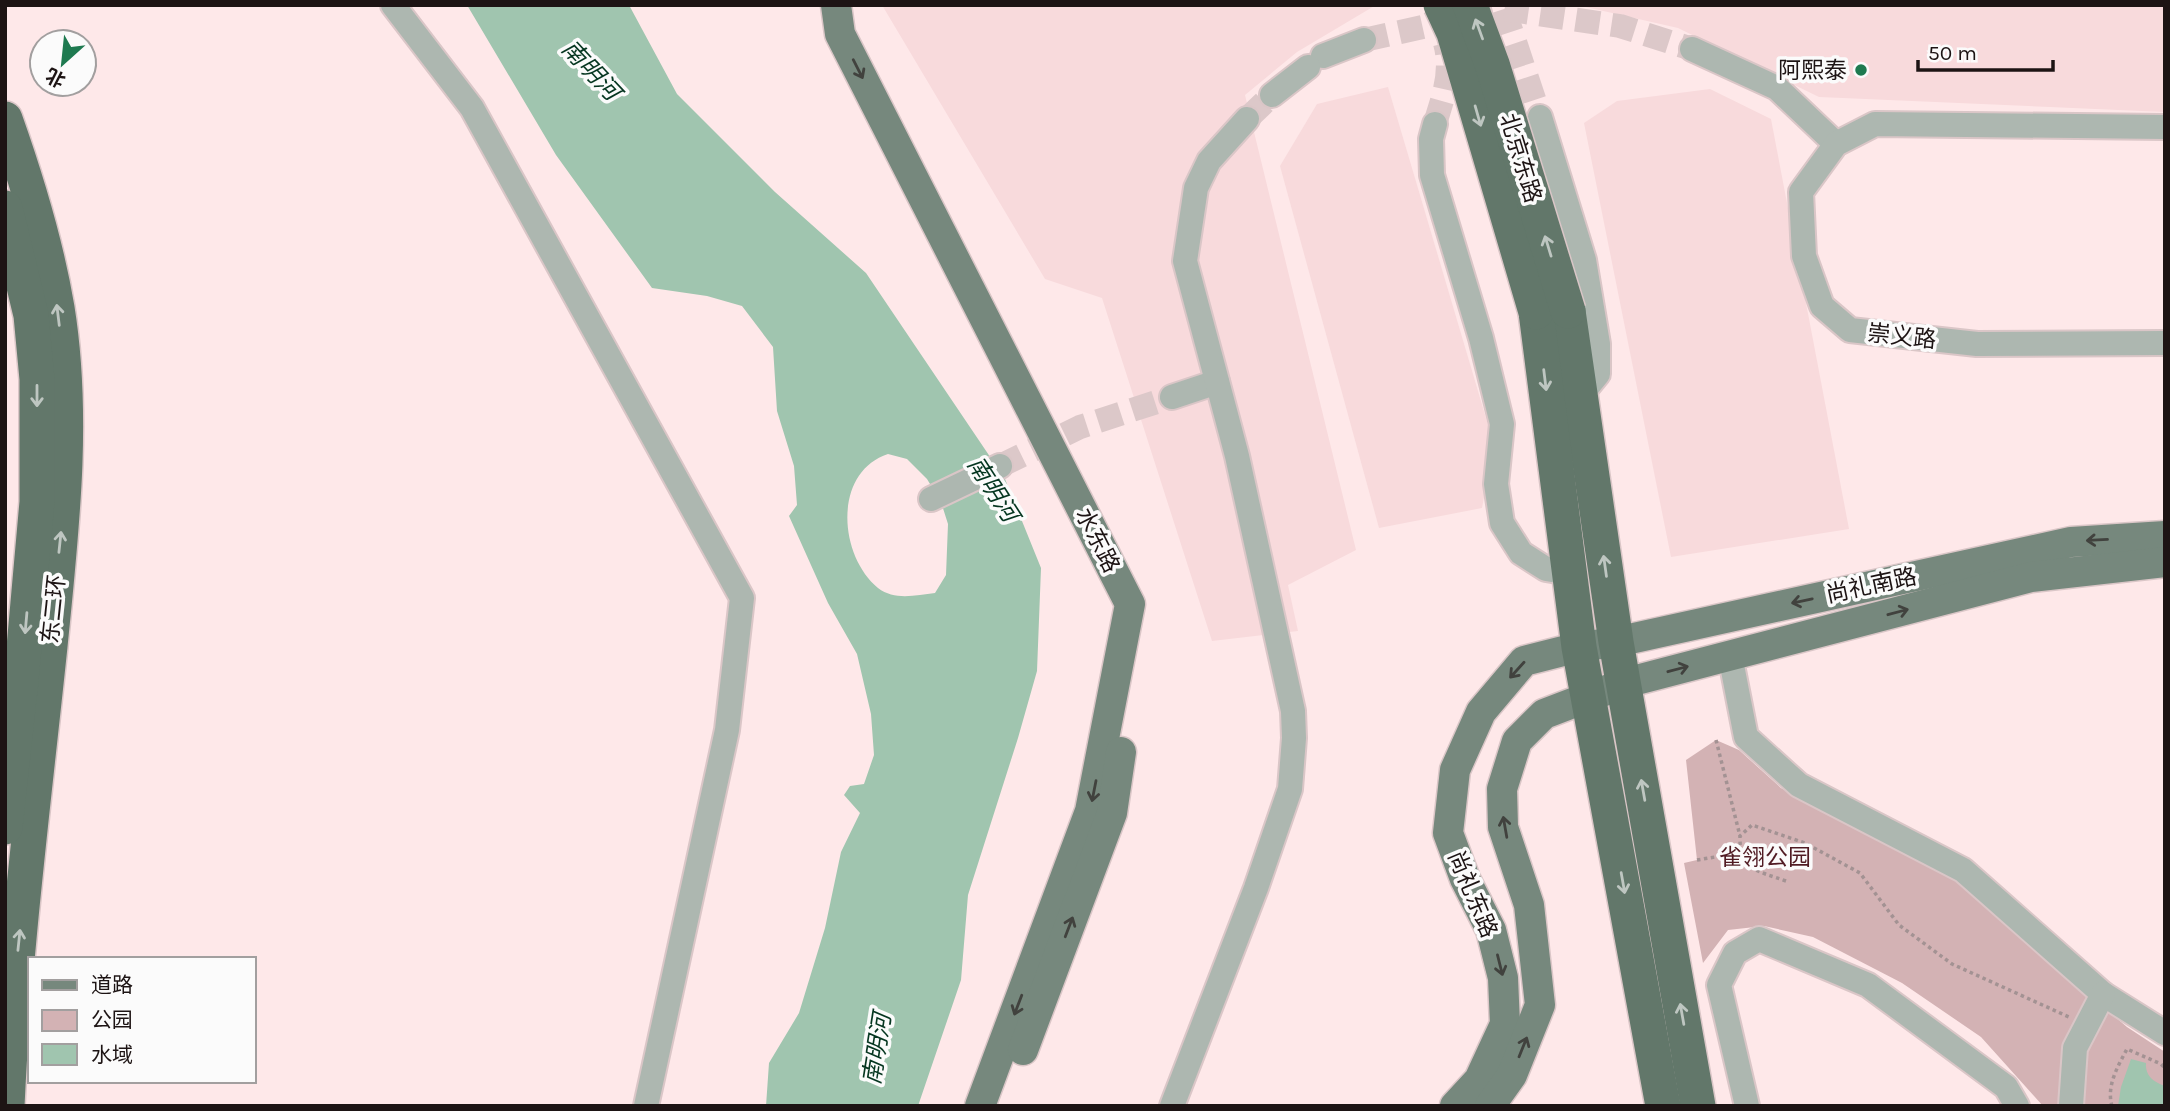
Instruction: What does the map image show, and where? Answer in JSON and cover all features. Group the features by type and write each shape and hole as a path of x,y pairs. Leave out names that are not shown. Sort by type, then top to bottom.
{"highway":[{"name":"北京东路","path":"1441,5 1454,33 1552,312"},
{"name":"北京东路","path":"1470,5 1492,64 1552,312"},
{"name":"东二环","path":"5,119 25,175 44,242 57,310 64,378 64,505 34,682 5,827"},
{"name":"东二环","path":"5,208 31,315 37,379 34,682 7,1106"},
{"path":"1552,312 1580,396 1616,642 1698,1106"},
{"path":"1552,312 1570,573 1579,647 1662,1106"}],"main road":[{"name":"水东路","path":"836,5 840,34 1130,604 1090,811 980,1106"},
{"name":"水东路","path":"852,5 853,13 1144,596 1112,813 1002,1106"},
{"name":"尚礼南路","path":"1579,647 1616,642 2071,541 2165,536"},
{"name":"尚礼南路","path":"1589,695 1625,683 2031,577 2165,562"},
{"name":"尚礼东路","path":"1455,1106 1479,1080 1506,1024 1503,978 1491,930 1465,879 1448,833 1455,769 1481,712 1524,661 1579,647"},
{"name":"尚礼东路","path":"1490,1106 1512,1075 1540,1005 1529,905 1503,828 1502,789 1517,741 1544,714 1589,695"}],"street":[{"path":"393,5 472,108 742,598 727,730 646,1106"},
{"path":"1272,95 1315,62 1364,40"},
{"path":"1692,49 1777,88 1836,144"},
{"path":"1540,117 1584,260 1598,344 1598,374 1580,396"},
{"path":"1172,1106 1256,888 1290,789 1294,738 1293,711 1237,456 1185,261 1196,188 1209,160 1248,119"},
{"path":"1435,124 1431,139 1432,175 1481,338 1502,424 1496,484 1502,523 1521,553 1546,569 1570,573"},
{"name":"崇义路","path":"2165,127 1875,124 1836,144 1801,192 1804,256 1822,306 1850,330 1977,344 2165,343"},
{"path":"1172,397 1217,382"},
{"path":"931,499 1000,466"},
{"path":"1730,655 1746,737 1799,785 1964,870 2103,994 2165,1033"},
{"path":"1747,1106 1718,985 1735,953 1759,939 1868,985 2006,1087 2017,1106"},
{"path":"2071,1106 2075,1048 2103,994"},
{"path":"1689,1055 1731,1045"}],"path":[{"path":"1716,740 1740,836 1739,853 1752,869 1786,880"},
{"path":"1740,836 1752,825 1805,843 1860,873 1899,925 1952,964 2087,1025"},
{"path":"1697,860 1739,853"},
{"path":"2112,1106 2110,1100 2114,1074 2127,1049 2161,1063 2165,1068"}],"shaded area":[{"path":"882,5 1376,5 1297,52 1245,95 1356,550 1288,585 1298,631 1212,641 1102,298 1045,279"},
{"path":"1577,5 2165,5 2165,112 1819,97 1678,28"},
{"path":"1388,87 1494,445 1482,508 1379,528 1280,166 1317,104"},
{"path":"1710,89 1771,119 1849,529 1671,557 1584,123 1617,101"}],"green space":[{"name":"雀翎公园","path":"1716,740 1739,750 1781,788 1956,881 2127,1027 2165,1052 2165,1106 2043,1106 1981,1037 1902,983 1813,937 1764,926 1728,930 1703,963 1684,863 1697,860 1686,760"}],"water":[{"name":"南明河","path":"467,5 629,5 677,94 775,192 866,273 1005,479 1041,568 1037,671 968,895 961,980 918,1106 766,1106 769,1063 799,1013 825,928 841,852 860,813 844,795 850,786 864,784 874,755 871,714 857,654 828,603 789,516 797,505 794,466 777,411 773,347 742,306 707,296 652,288 556,155","holes":["888,454 907,459 927,479 941,502 948,524 946,575 935,593 906,596 885,592 865,574 855,556 847,515 850,496 858,478 870,464"]},
{"path":"2131,1059 2146,1063 2151,1078 2165,1086 2165,1106 2118,1106 2121,1087"}],"tunnel":[{"path":"1504,9 1540,117"},
{"path":"1364,40 1504,9 1620,26 1692,49"},
{"path":"1435,124 1447,74 1445,43"},
{"path":"1247,119 1272,95"},
{"path":"1000,466 1080,427 1172,397"}],"place":[{"name":"阿熙泰","path":"1861,70"}]}
